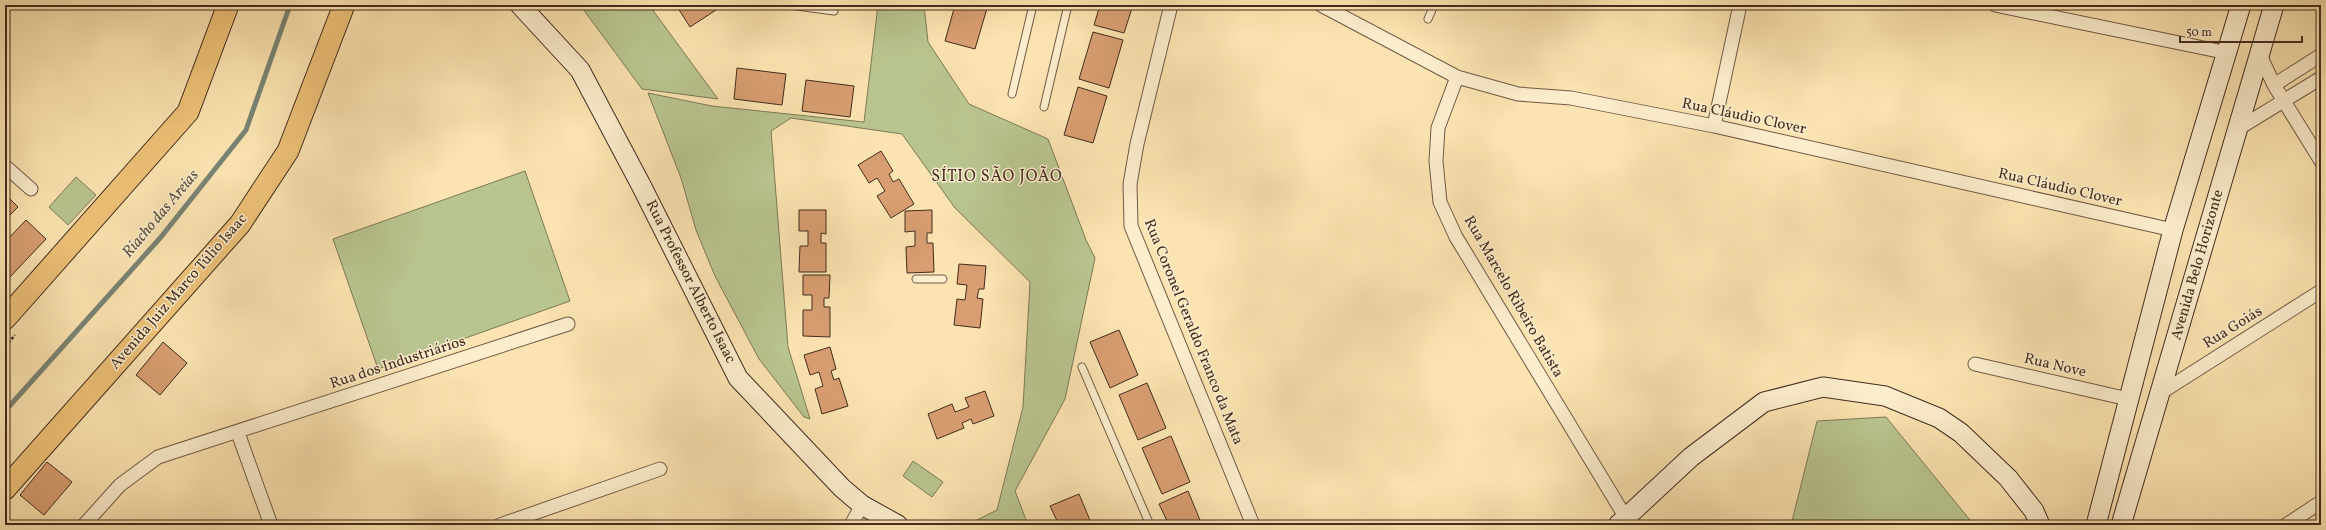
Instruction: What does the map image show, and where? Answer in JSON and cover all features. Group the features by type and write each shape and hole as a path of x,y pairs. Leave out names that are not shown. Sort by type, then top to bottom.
{"main road":[{"name":"Avenida Juiz Marco Túlio Isaac","path":"5,490 240,224 288,151 344,5"},
{"name":"Rua Professor Alberto Isaac","path":"520,5 580,70 642,186 738,378 842,488 862,505 898,525"},
{"name":"Avenida Belo Horizonte","path":"2096,525 2173,230 2228,53 2241,5"},
{"name":"Avenida Belo Horizonte","path":"2121,525 2162,392 2236,130 2274,5"},
{"path":"5,319 188,112 226,7"},
{"path":"1622,521 1691,457 1764,402 1823,387 1885,396 1939,418 1961,433 2008,478 2034,511 2040,525"}],"street":[{"name":"Rua Coronel Geraldo Franco da Mata","path":"1171,5 1137,144 1130,184 1132,226 1253,525"},
{"name":"Rua Cláudio Clover","path":"1321,5 1457,77 1518,94 1571,98 1714,126 2173,230"},
{"path":"1714,126 1740,5"},
{"path":"1995,5 2228,53"},
{"path":"2274,85 2321,54"},
{"path":"2260,55 2274,85 2321,161"},
{"name":"Rua Marcelo Ribeiro Batista","path":"1457,77 1438,128 1436,161 1440,202 1456,237 1622,521"},
{"path":"2236,130 2321,78"},
{"path":"5,166 32,189"},
{"name":"Rua Goiás","path":"2162,392 2321,291"},
{"name":"Rua dos Industriários","path":"84,525 120,485 158,457 238,433 568,324"},
{"name":"Rua Nove","path":"1975,364 2128,399"},
{"path":"238,433 271,525"},
{"path":"500,525 660,469"},
{"path":"2286,525 2321,502"},
{"path":"851,525 862,505"}],"lane":[{"path":"789,5 834,11 834,5"},
{"path":"1012,94 1033,5"},
{"path":"1044,107 1068,5"},
{"path":"1428,19 1434,5"},
{"path":"916,279 943,279"},
{"path":"1082,367 1150,525"}],"green space":[{"path":"580,5 649,5 718,99 642,89"},
{"path":"878,5 924,5 928,42 969,104 1048,139 1086,240 1095,258 1065,399 1015,491 1028,525 967,525 997,510 1023,407 1030,282 955,208 902,134 791,118 771,131 788,347 810,419 804,417 759,359 715,276 696,230 681,178 648,93 712,106 864,122"},
{"path":"525,171 570,301 378,369 333,239"},
{"path":"76,177 96,195 68,225 49,207"},
{"path":"1886,417 1974,525 1791,525 1817,421"},
{"path":"913,461 943,482 932,497 903,476"}],"building":[{"path":"676,5 713,5 716,10 690,27"},
{"path":"955,5 988,5 975,49 945,41"},
{"path":"1100,5 1133,5 1124,33 1094,25"},
{"path":"1093,32 1123,40 1109,88 1079,79"},
{"path":"737,68 786,74 782,105 734,99"},
{"path":"806,80 854,86 850,117 802,111"},
{"path":"1078,87 1107,96 1093,143 1064,135"},
{"path":"881,151 893,171 889,174 893,182 899,179 914,204 891,218 877,196 885,191 877,178 869,183 858,165"},
{"path":"5,194 18,207 5,220"},
{"path":"799,210 826,210 826,234 821,233 821,243 826,243 826,272 799,272 800,246 808,246 808,231 799,231"},
{"path":"932,210 932,233 927,233 927,243 933,243 934,272 907,273 906,247 915,246 915,231 905,232 905,211"},
{"path":"26,220 46,239 10,277 5,272 5,242"},
{"path":"959,264 986,266 984,289 979,289 977,298 983,299 980,328 954,325 957,299 965,300 967,285 957,284"},
{"path":"803,275 830,275 829,298 824,298 824,307 830,307 830,337 803,336 803,310 812,310 812,295 803,295"},
{"path":"1119,330 1138,375 1110,388 1090,342"},
{"path":"163,342 187,363 160,395 136,375"},
{"path":"830,347 836,369 831,371 834,380 839,378 848,406 822,414 815,389 823,386 819,372 810,375 804,355"},
{"path":"1147,383 1166,428 1138,440 1119,395"},
{"path":"985,391 994,416 973,424 971,419 962,423 964,428 937,439 928,414 952,404 955,412 969,407 965,398"},
{"path":"1171,436 1190,482 1162,494 1142,448"},
{"path":"47,462 72,482 44,515 20,495"},
{"path":"1188,491 1202,525 1169,525 1159,504"},
{"path":"1079,494 1092,525 1059,525 1050,506"}],"waterway":[{"name":"Riacho das Areias","path":"5,411 161,237 246,130 290,5"}],"district":[{"name":"SÍTIO SÃO JOÃO","path":"997,177"}]}
